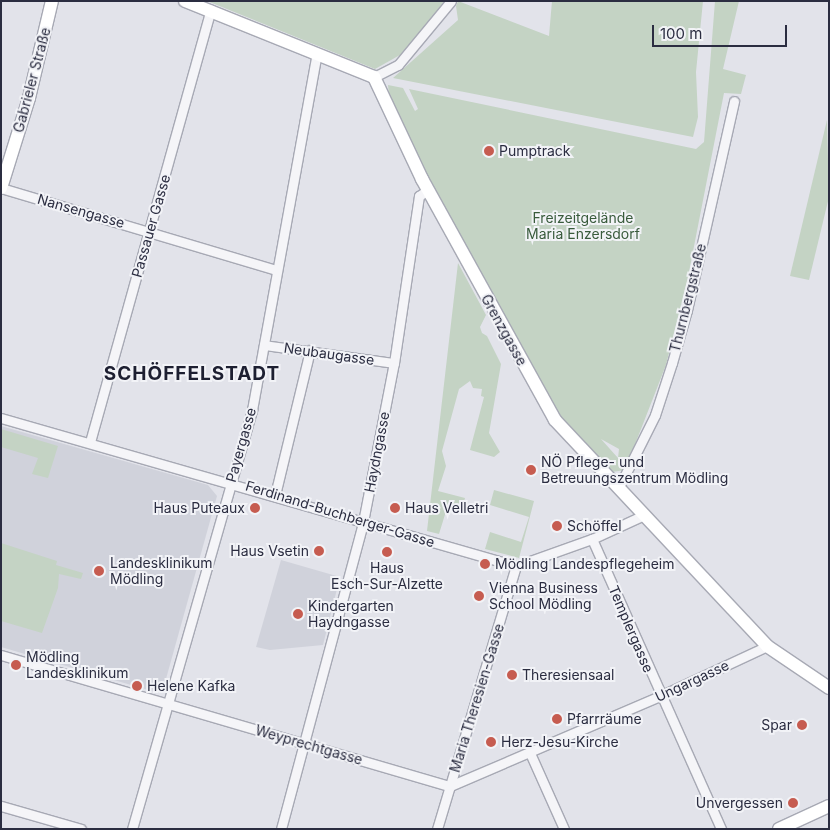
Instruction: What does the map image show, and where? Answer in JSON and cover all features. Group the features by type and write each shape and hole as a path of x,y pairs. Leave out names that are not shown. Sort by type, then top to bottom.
{"street":[{"name":"Gabrieler Straße","path":"1,188 29,98 52,1"},
{"path":"185,1 212,10 374,77 398,65 451,1"},
{"name":"Passauer Gasse","path":"90,442 212,10"},
{"name":"Payergasse","path":"132,829 252,410 317,53"},
{"name":"Grenzgasse","path":"374,77 428,190 555,420 620,487 767,646 829,688"},
{"name":"Thurnbergstraße","path":"620,487 655,415 672,363 687,310 734,101"},
{"name":"Nansengasse","path":"1,188 276,270"},
{"name":"Haydngasse","path":"281,829 364,522 394,363 419,196 428,190"},
{"name":"Neubaugasse","path":"264,345 394,363"},
{"path":"275,495 310,350"},
{"name":"Ferdinand-Buchberger-Gasse","path":"1,418 230,482 516,566"},
{"path":"516,566 592,539 644,515"},
{"name":"Templergasse","path":"592,539 660,696 721,829"},
{"name":"Maria Theresien-Gasse","path":"437,829 516,566"},
{"name":"Ungargasse","path":"450,786 660,696 767,646"},
{"name":"Weyprechtgasse","path":"1,654 450,786"},
{"path":"530,753 564,829"},
{"path":"1,806 81,829"},
{"path":"779,829 829,806"}],"shaded area":[{"name":"Landesklinikum Mödling","path":"1,426 208,485 217,496 164,686 155,692 1,647"},
{"name":"Kindergarten Haydngasse","path":"281,560 340,577 323,645 270,650 256,647"}],"green space":[{"path":"207,1 444,1 434,18 400,55 375,69"},
{"path":"458,1 549,36 552,1 703,1 696,72 698,117 693,137 393,78 458,20 456,6"},
{"name":"Freizeitgelände Maria Enzersdorf","path":"715,1 739,1 723,69 746,75 741,94 724,93 688,277 666,365 625,470 612,472 555,412 390,106 388,85 403,88 415,111 418,109 409,89 696,149 704,142","holes":["601,439 619,449 618,458"]},
{"path":"827,120 829,197 809,280 790,276"},
{"path":"458,263 486,315 480,327 482,333 487,336 501,364 489,433 500,452 494,457 470,450 484,397 481,396 482,389 473,388 470,381 459,389 442,451 446,466 438,491 465,498 461,512 447,508 439,534 427,531"},
{"path":"1,429 58,446 48,478 32,474 38,458 1,447"},
{"path":"494,490 534,501 519,558 485,549 490,532 521,542 529,517 490,505"},
{"path":"1,543 57,561 56,565 83,573 81,579 59,574 58,588 42,633 1,621"}],"place":[{"name":"Pumptrack","path":"489,151"},
{"name":"NÖ Pflege- und Betreuungszentrum Mödling","path":"531,470"},
{"name":"Haus Puteaux","path":"255,508"},
{"name":"Haus Velletri","path":"395,508"},
{"name":"Schöffel","path":"557,526"},
{"name":"Haus Vsetin","path":"319,551"},
{"name":"Haus Esch-Sur-Alzette","path":"387,552"},
{"name":"Mödling Landespflegeheim","path":"485,564"},
{"name":"Landesklinikum Mödling","path":"99,571"},
{"name":"Vienna Business School Mödling","path":"479,596"},
{"name":"Kindergarten Haydngasse","path":"298,614"},
{"name":"Mödling Landesklinikum","path":"16,665"},
{"name":"Theresiensaal","path":"512,675"},
{"name":"Helene Kafka","path":"137,686"},
{"name":"Pfarrräume","path":"557,719"},
{"name":"Spar","path":"802,725"},
{"name":"Herz-Jesu-Kirche","path":"491,742"},
{"name":"Unvergessen","path":"793,803"}],"district":[{"name":"SCHÖFFELSTADT","path":"192,374"}]}
